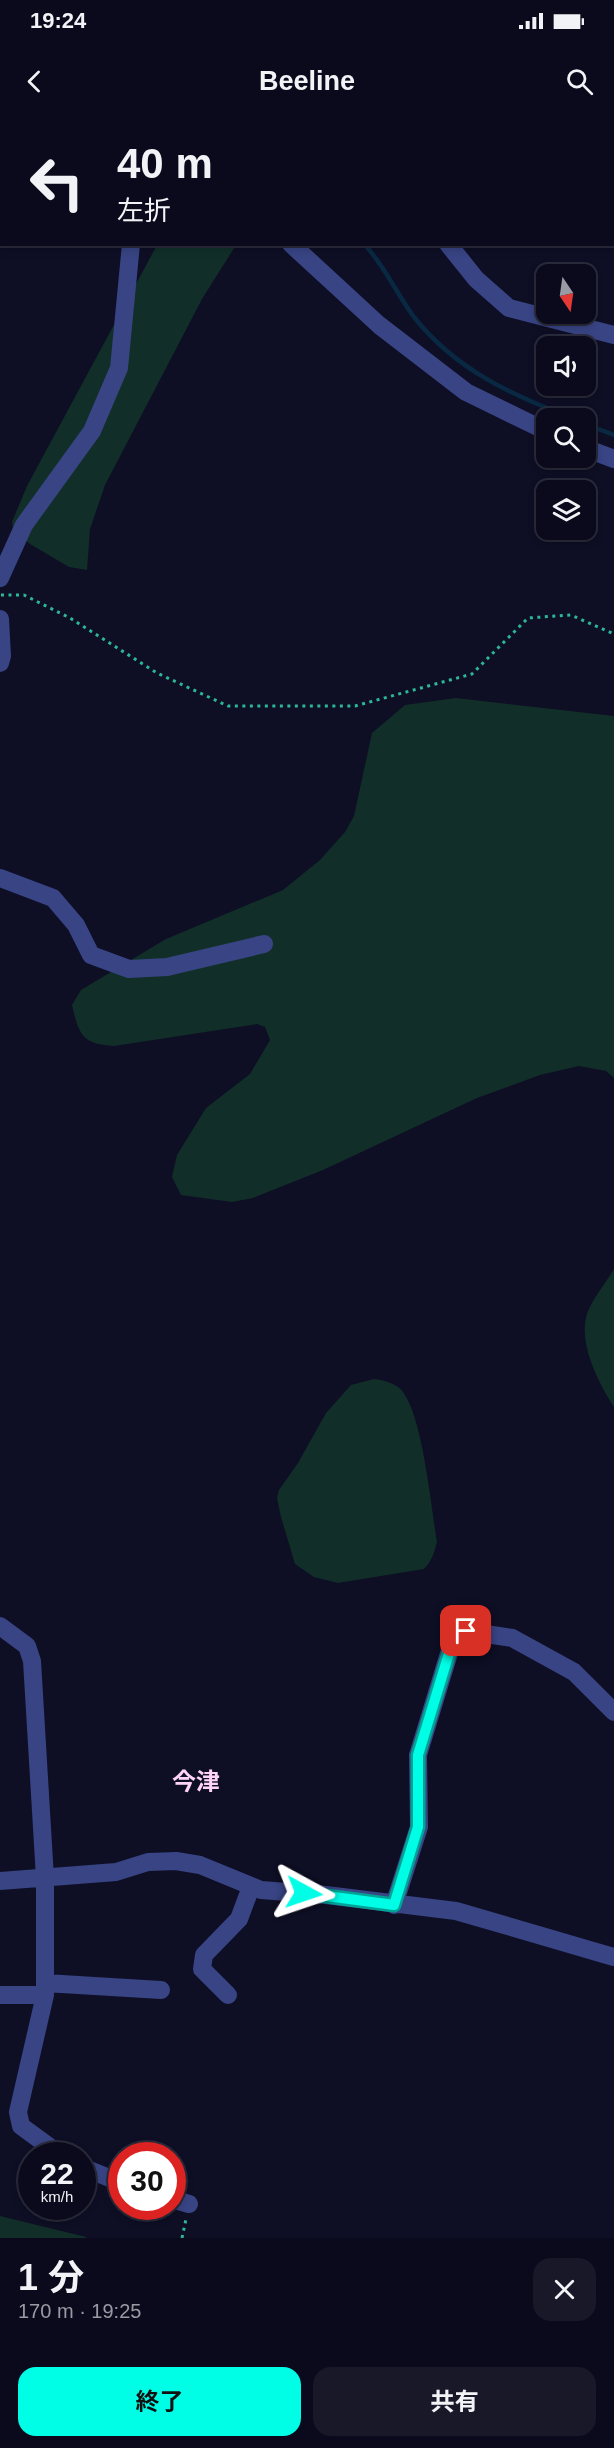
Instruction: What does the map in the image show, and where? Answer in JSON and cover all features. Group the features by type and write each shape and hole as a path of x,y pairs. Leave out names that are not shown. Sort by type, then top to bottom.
{"street":[{"path":"0,578 24,525 92,431 118,368 131,246"},
{"path":"293,246 379,325 466,392 536,426"},
{"path":"450,246 476,279 509,308 614,335"},
{"path":"596,452 614,459"},
{"path":"0,619 2,656 0,663"},
{"path":"0,878 54,898 76,925 91,955 129,969 168,967 264,944"},
{"path":"0,1626 27,1646 32,1661 45,1878 45,1989 32,2062 18,2112 21,2126 43,2142"},
{"path":"394,1905 418,1827 418,1755 450,1650 466,1631 512,1638 574,1672 614,1712"},
{"path":"0,1881 117,1872 148,1862 176,1861 200,1865 261,1890 326,1895 456,1911 614,1957"},
{"path":"228,1995 202,1969 204,1955 239,1919 251,1887"},
{"path":"0,1995 45,1989 161,1990"}],"path":[{"path":"0,595 24,595 70,618 157,673 228,706 355,706 472,674 528,618 571,615 614,634"}],"green space":[{"path":"156,246 235,246 202,299 105,485 90,529 87,570 69,567 30,544 13,530 12,522 27,486"},
{"path":"456,698 614,716 614,1078 606,1071 579,1066 540,1075 477,1098 323,1170 253,1198 232,1202 181,1195 172,1177 177,1155 206,1108 250,1074 270,1040 265,1027 257,1024 114,1046 104,1045 89,1040 80,1031 72,1005 81,990 166,939 283,890 320,860 345,832 354,816 372,733 405,705"},
{"path":"614,1269 614,1407 591,1362 587,1350 585,1325 592,1303"},
{"path":"374,1379 386,1381 398,1387 410,1405 421,1442 437,1542 431,1560 424,1569 338,1583 314,1577 295,1564 277,1498 279,1490 298,1463 326,1413 351,1385"},
{"path":"0,2216 86,2237 87,2238 0,2238"}],"waterway":[{"path":"366,246 414,317 447,351 466,366 506,390 547,408"},
{"path":"596,428 614,435"}],"district":[{"name":"今津","path":"196,1781"}],"route":[{"path":"304,1893 394,1905 418,1827 420,1774 418,1755 450,1650 466,1631"}]}
